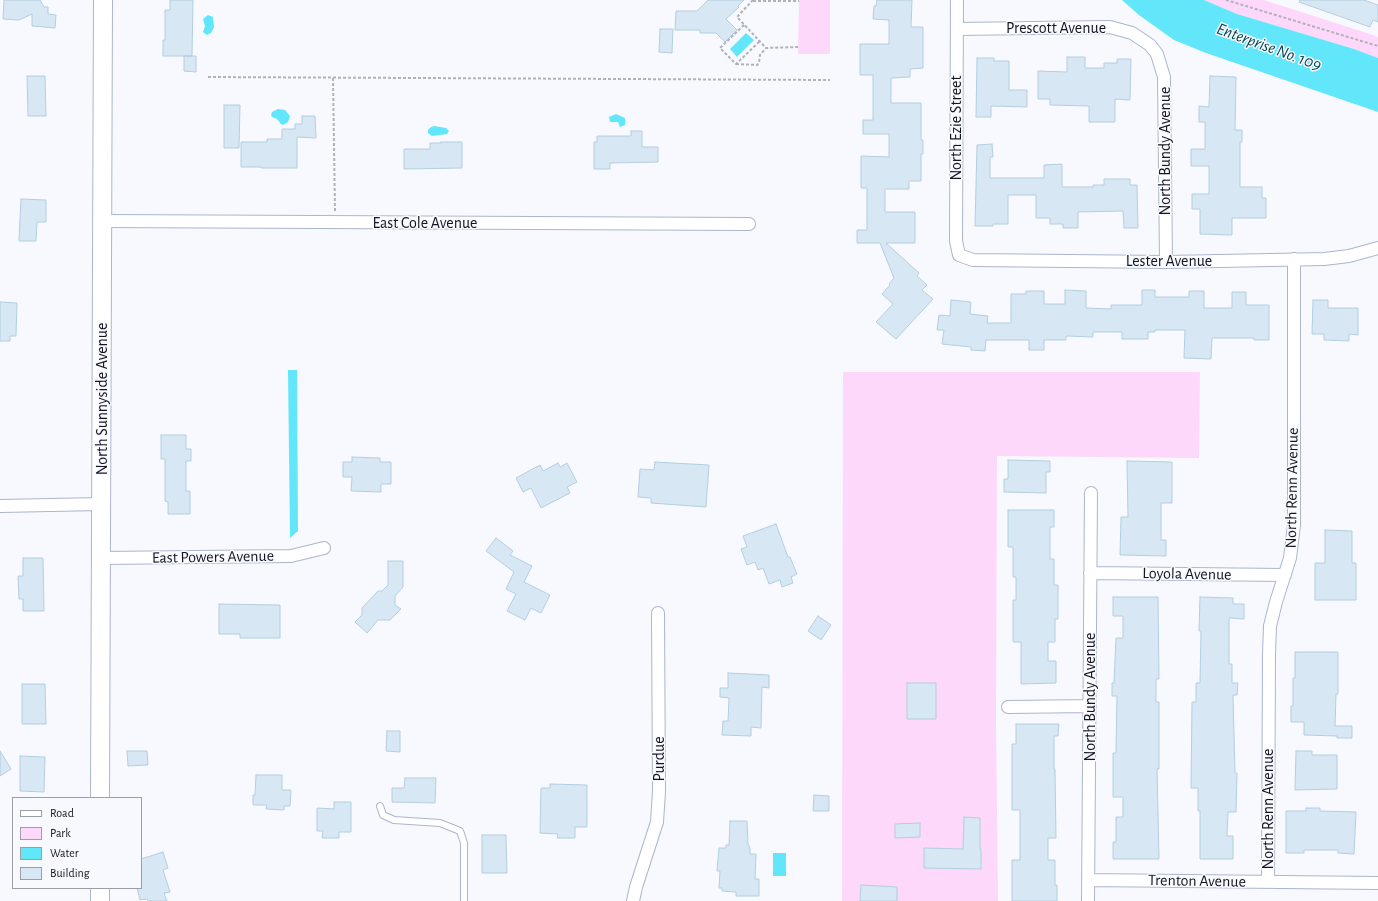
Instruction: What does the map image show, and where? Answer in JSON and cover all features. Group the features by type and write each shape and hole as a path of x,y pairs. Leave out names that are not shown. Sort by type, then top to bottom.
{"main road":[{"name":"North Sunnyside Avenue","path":"100,797 103,0"},
{"path":"100,889 100,901"}],"street":[{"name":"North Ezie Street","path":"958,0 956,241 959,255"},
{"name":"Prescott Avenue","path":"957,29 1110,27 1132,33 1150,44"},
{"name":"North Bundy Avenue","path":"1150,44 1162,65 1164,77 1166,262"},
{"name":"East Cole Avenue","path":"102,221 749,224"},
{"name":"Lester Avenue","path":"959,255 973,260 1166,262 1324,259 1349,256 1378,248"},
{"name":"North Renn Avenue","path":"1268,882 1270,626 1290,558 1294,525 1294,259"},
{"name":"North Bundy Avenue","path":"1088,901 1091,493"},
{"path":"0,506 101,504"},
{"name":"East Powers Avenue","path":"101,558 291,556 324,548"},
{"name":"Loyola Avenue","path":"1090,573 1285,575"},
{"name":"Purdue","path":"633,901 657,822 659,792 658,612"},
{"path":"1008,707 1090,706"},
{"name":"Trenton Avenue","path":"1088,880 1378,883"}],"lane":[{"path":"380,806 383,815 394,820 440,822 460,831 464,843 464,901"}],"path":[{"path":"766,48 737,17 753,0 799,1"},
{"path":"1226,0 1378,46"},
{"path":"744,25 720,48 736,64 757,65 759,63 760,54 766,48 798,47"},
{"path":"736,64 760,41"},
{"path":"208,77 830,80"},
{"path":"333,78 335,222"}],"green space":[{"path":"799,0 830,0 830,54 798,54"},
{"path":"1204,0 1264,0 1370,34 1378,37 1378,58 1354,49 1237,14"},
{"path":"843,372 1200,372 1199,458 997,456 996,718 998,901 842,901"}],"water":[{"name":"Enterprise No. 109","path":"1122,0 1204,0 1237,14 1354,49 1378,58 1378,112 1206,53 1174,40 1139,15"},
{"path":"208,15 213,17 214,27 211,33 207,35 203,32 205,26 203,19"},
{"path":"746,33 754,40 737,57 730,49"},
{"path":"278,109 285,110 290,116 288,122 283,125 271,115 272,112"},
{"path":"616,114 625,118 625,125 620,127 618,122 610,122 609,117"},
{"path":"434,126 446,128 449,131 447,134 432,136 428,133 428,130"},
{"path":"288,370 297,370 298,531 290,538"},
{"path":"773,853 786,853 786,876 773,876"}],"building":[{"path":"4,0 40,0 44,7 48,7 48,14 56,15 55,28 32,26 32,14 19,20 3,19"},
{"path":"170,0 193,0 192,56 163,56 163,40 165,40 165,10 170,10"},
{"path":"708,0 744,0 726,19 737,30 725,42 716,33 700,33 700,30 675,30 676,11 697,11"},
{"path":"877,0 912,0 911,27 923,27 923,68 910,69 910,77 891,78 891,103 921,103 921,140 923,140 923,154 921,154 921,181 909,181 909,189 885,189 885,212 915,212 915,243 886,243 919,273 917,276 927,285 922,290 933,299 896,339 876,322 893,304 882,294 894,278 880,243 857,243 857,230 867,230 867,188 861,188 861,156 889,157 889,134 863,134 863,120 873,120 873,75 860,75 860,44 889,44 889,20 873,19 874,6 876,6"},
{"path":"1300,0 1364,0 1378,5 1378,22 1373,20 1370,27 1299,2"},
{"path":"660,29 673,29 672,53 659,52"},
{"path":"184,56 196,56 196,72 184,71"},
{"path":"1067,57 1085,57 1085,68 1104,68 1104,63 1117,63 1117,59 1131,59 1130,100 1115,99 1115,122 1089,122 1089,106 1050,105 1050,99 1038,99 1038,71 1067,72"},
{"path":"977,58 994,58 994,61 1009,61 1009,90 1027,90 1027,107 991,106 991,117 976,117"},
{"path":"27,76 45,76 46,116 28,116"},
{"path":"1210,76 1236,77 1235,130 1242,130 1242,142 1240,142 1240,187 1262,187 1262,198 1266,198 1266,218 1232,218 1232,235 1200,234 1200,209 1192,209 1192,194 1209,194 1209,166 1191,166 1191,149 1205,149 1205,122 1199,122 1199,106 1209,107"},
{"path":"224,105 240,105 239,148 224,148"},
{"path":"302,116 315,116 316,138 297,137 297,168 241,167 241,142 267,142 267,139 282,139 282,129 295,129 295,124 302,124"},
{"path":"631,131 642,131 642,147 658,147 658,162 610,163 610,169 594,169 594,142 597,142 597,136 631,136"},
{"path":"462,142 462,168 404,169 404,149 430,149 430,143"},
{"path":"992,144 993,157 990,157 990,178 1044,178 1044,165 1062,164 1062,187 1093,187 1093,185 1104,185 1104,179 1130,179 1130,185 1137,185 1138,228 1124,228 1123,211 1078,212 1078,228 1063,228 1063,224 1050,224 1050,218 1036,218 1036,195 1008,195 1008,224 975,226 977,145"},
{"path":"21,199 46,200 46,222 37,222 36,241 19,241"},
{"path":"1065,290 1086,291 1086,308 1111,309 1111,305 1142,305 1142,290 1155,290 1155,297 1189,297 1189,291 1204,291 1204,308 1232,308 1232,292 1246,292 1246,305 1269,305 1269,340 1254,340 1254,338 1212,338 1211,359 1184,358 1185,330 1155,330 1155,332 1148,332 1148,339 1122,339 1122,332 1093,332 1093,337 1066,336 1066,340 1044,340 1044,350 1029,350 1029,340 986,340 985,351 971,350 971,347 942,344 944,330 937,330 939,315 950,316 951,300 971,302 970,314 988,316 987,323 1011,323 1011,294 1026,294 1026,291 1044,291 1044,304 1065,304"},
{"path":"1313,300 1328,300 1328,308 1358,308 1358,335 1349,334 1349,341 1324,340 1324,334 1312,334"},
{"path":"0,302 17,303 16,336 10,336 10,341 0,341"},
{"path":"161,435 186,435 186,449 191,449 191,461 186,461 186,491 190,491 190,514 168,514 168,502 165,501 165,459 161,459"},
{"path":"352,457 380,458 380,462 391,462 391,484 381,484 381,492 351,491 352,477 343,477 343,462 352,462"},
{"path":"1008,460 1050,461 1050,472 1046,472 1046,493 1004,492 1004,479 1008,479"},
{"path":"1127,461 1172,462 1172,503 1161,503 1161,540 1166,540 1166,556 1120,555 1121,517 1128,517"},
{"path":"655,462 709,465 706,507 651,503 651,498 638,497 640,469 654,470"},
{"path":"558,463 560,467 567,463 577,482 567,487 570,493 541,508 531,488 523,492 516,478 540,465 543,471"},
{"path":"1008,510 1054,510 1054,527 1050,527 1050,559 1054,559 1054,585 1058,585 1058,619 1055,619 1055,642 1048,642 1048,661 1056,661 1056,683 1021,684 1021,642 1013,642 1013,600 1016,600 1016,577 1013,577 1013,547 1008,547"},
{"path":"776,524 788,557 790,557 797,574 791,577 793,583 782,587 780,580 769,584 763,568 758,570 755,562 747,565 741,549 747,547 743,536"},
{"path":"1325,530 1352,531 1352,563 1356,563 1356,600 1315,600 1315,563 1325,563"},
{"path":"496,538 513,551 510,555 532,566 524,582 550,595 541,613 531,608 525,620 507,611 516,594 506,589 514,572 486,551"},
{"path":"23,558 43,558 44,611 23,611 23,599 19,599 18,576 23,576"},
{"path":"388,561 403,561 403,587 395,596 395,605 401,609 390,620 378,620 367,633 355,622 362,615 362,608 378,591 382,591 388,585"},
{"path":"1113,597 1158,597 1159,679 1156,679 1156,702 1159,702 1159,769 1157,769 1159,859 1113,859 1113,842 1116,842 1116,817 1123,817 1123,797 1113,797 1113,753 1116,753 1117,696 1112,696 1112,683 1114,683 1116,638 1123,638 1123,616 1113,616"},
{"path":"1200,597 1233,598 1233,604 1244,604 1244,619 1229,618 1229,664 1232,664 1232,683 1238,683 1237,695 1233,695 1235,773 1237,773 1236,812 1228,812 1227,836 1233,836 1233,859 1200,859 1200,811 1198,811 1198,788 1191,788 1192,702 1196,702 1196,683 1200,683"},
{"path":"219,604 280,605 280,638 240,638 240,634 219,634"},
{"path":"818,616 831,625 821,640 808,631"},
{"path":"1295,652 1338,652 1338,694 1336,694 1335,726 1352,726 1352,738 1304,735 1304,722 1291,722 1291,706 1293,706 1293,678 1295,678"},
{"path":"728,673 769,675 769,688 762,687 761,728 751,727 751,736 722,735 723,721 728,721 729,698 720,697 720,688 728,688"},
{"path":"907,683 936,683 936,719 907,719"},
{"path":"22,684 45,684 46,724 22,724"},
{"path":"1016,724 1059,724 1058,736 1054,736 1056,838 1048,838 1048,860 1055,860 1055,885 1057,885 1057,901 1012,901 1012,860 1020,860 1020,810 1012,810 1012,744 1016,744"},
{"path":"387,731 400,731 400,752 386,751"},
{"path":"0,751 11,769 0,776"},
{"path":"127,751 147,751 148,765 128,766"},
{"path":"1296,751 1312,751 1312,755 1337,755 1337,789 1295,790"},
{"path":"20,756 45,757 44,792 20,791"},
{"path":"256,775 282,775 282,790 291,790 290,806 284,806 284,810 266,809 267,805 253,805"},
{"path":"405,778 436,778 435,803 392,802 392,788 404,788"},
{"path":"550,784 587,785 587,827 575,827 575,838 557,838 558,834 540,833 541,788 550,788"},
{"path":"814,795 829,796 829,811 813,811"},
{"path":"334,802 351,802 351,832 339,832 339,838 322,838 323,831 317,831 317,808 334,809"},
{"path":"1306,808 1320,808 1320,811 1356,812 1354,854 1338,853 1338,850 1304,850 1304,853 1286,853 1286,811 1306,811"},
{"path":"964,817 980,818 981,869 924,868 924,848 963,849"},
{"path":"730,821 747,821 750,854 756,854 755,879 759,879 759,896 736,896 736,892 722,891 722,888 719,888 720,871 717,871 719,848 726,848 726,845 729,845"},
{"path":"920,823 920,837 895,838 895,824"},
{"path":"482,835 506,835 507,873 482,873"},
{"path":"163,852 168,868 163,870 170,892 164,893 167,901 148,901 147,899 140,900 137,889 142,889 142,859"},
{"path":"861,885 897,887 897,901 860,901"}]}
